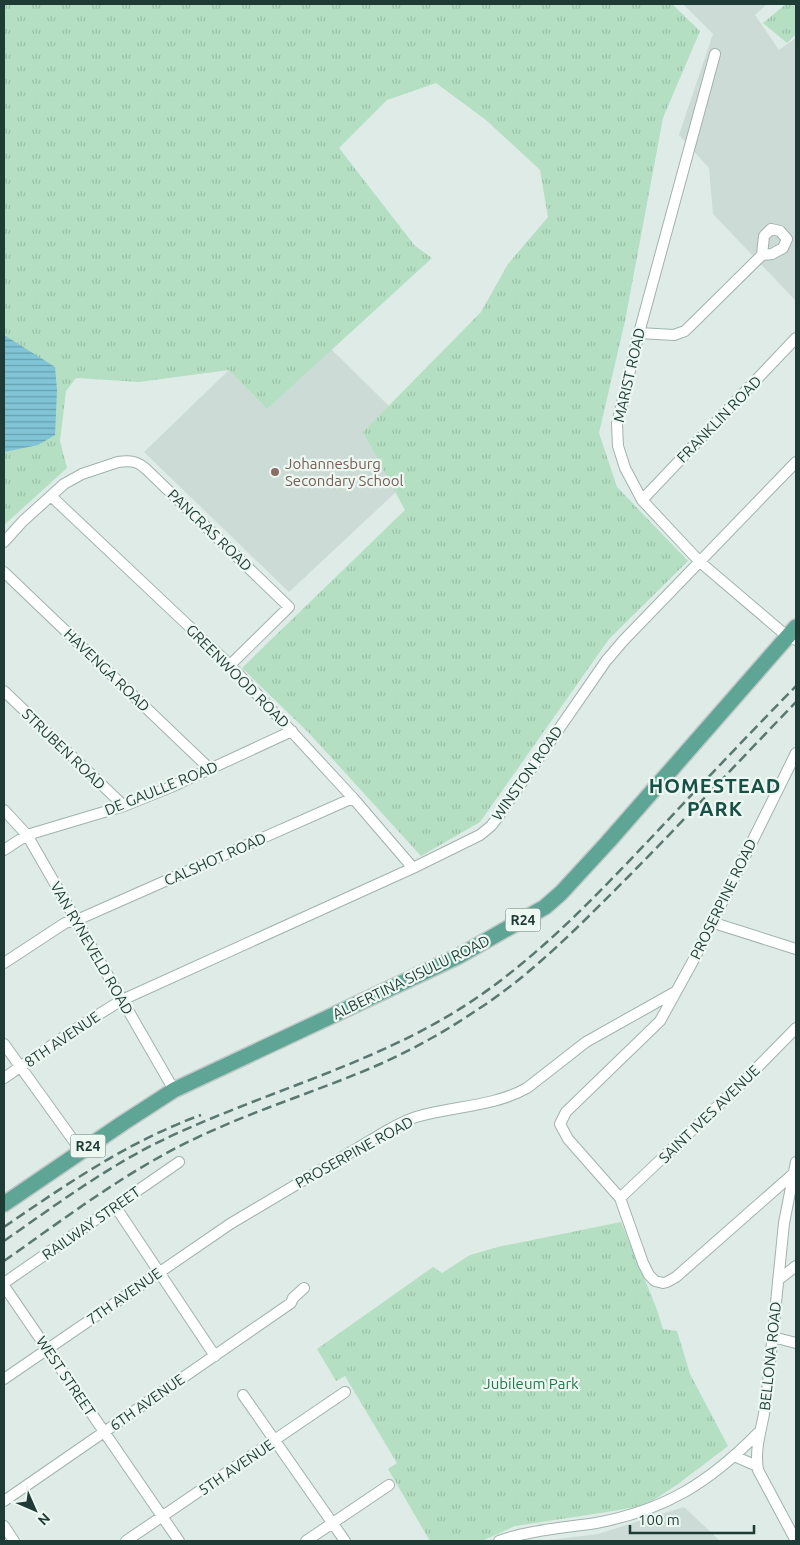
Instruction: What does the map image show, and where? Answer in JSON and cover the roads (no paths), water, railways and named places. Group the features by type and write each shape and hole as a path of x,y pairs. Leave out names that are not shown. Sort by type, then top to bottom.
{"main road":[{"name":"ALBERTINA SISULU ROAD","path":"4,1204 174,1090 459,956 545,907 561,893 608,842 793,634"}],"street":[{"name":"MARIST ROAD","path":"715,54 639,332 617,424 617,435 625,468 642,500 700,562 793,634"},
{"path":"639,332 674,335 685,331 762,255"},
{"name":"FRANKLIN ROAD","path":"642,500 796,338"},
{"name":"PANCRAS ROAD","path":"51,496 72,478 107,465 126,460 138,463 146,469 289,607 230,666"},
{"name":"WINSTON ROAD","path":"122,1000 413,868 480,835 490,826 606,661 796,462"},
{"path":"4,542 51,496"},
{"name":"GREENWOOD ROAD","path":"51,496 230,666 353,798 413,868"},
{"name":"HAVENGA ROAD","path":"4,572 210,769"},
{"name":"STRUBEN ROAD","path":"4,692 124,806"},
{"name":"DE GAULLE ROAD","path":"4,850 27,835 124,806 292,731"},
{"name":"PROSERPINE ROAD","path":"620,1198 568,1139 560,1124 566,1112 660,1021 693,960 796,753"},
{"name":"CALSHOT ROAD","path":"4,963 56,927 77,920 353,798"},
{"name":"VAN RYNEVELD ROAD","path":"4,810 27,835 174,1090"},
{"path":"711,922 796,949"},
{"name":"PROSERPINE ROAD","path":"246,1214 406,1121 427,1114 490,1102 518,1093 527,1088 572,1051 676,992"},
{"name":"8TH AVENUE","path":"4,1078 122,1000"},
{"name":"SAINT IVES AVENUE","path":"620,1198 741,1084 796,1028"},
{"path":"4,1044 81,1151"},
{"name":"RAILWAY STREET","path":"4,1284 179,1162"},
{"name":"BELLONA ROAD","path":"796,1162 784,1223 766,1402 756,1448 758,1470 796,1541"},
{"path":"620,1198 649,1275 655,1281 668,1282 793,1174"},
{"path":"115,1206 215,1356"},
{"name":"7TH AVENUE","path":"4,1379 246,1214"},
{"path":"778,1280 796,1266"},
{"name":"WEST STREET","path":"4,1284 179,1541"},
{"name":"6TH AVENUE","path":"4,1501 291,1303 293,1298 304,1288"},
{"path":"773,1337 796,1343"},
{"name":"5TH AVENUE","path":"126,1541 345,1392"},
{"path":"243,1395 345,1541"},
{"path":"499,1541 526,1533 596,1522 646,1510 668,1502 706,1478 734,1456 759,1431"},
{"path":"734,1456 757,1466"},
{"path":"306,1541 389,1485"},
{"path":"4,1526 14,1541"}],"water":[{"path":"4,335 55,367 57,390 55,435 38,445 4,452"}],"railway":[{"path":"4,1241 89,1182 156,1143 217,1116 402,1041 438,1022 497,984 543,946 587,904 796,686"},
{"path":"4,1261 118,1182 190,1141 236,1120 355,1075 391,1059 441,1033 498,996 537,964 593,912 796,702"},
{"path":"4,1227 99,1165 149,1137 201,1115"}],"place":[{"name":"Johannesburg Secondary School","path":"275,472"}],"district":[{"name":"HOMESTEAD PARK","path":"715,796"}],"park label":[{"name":"Jubileum Park","path":"531,1383"}]}
